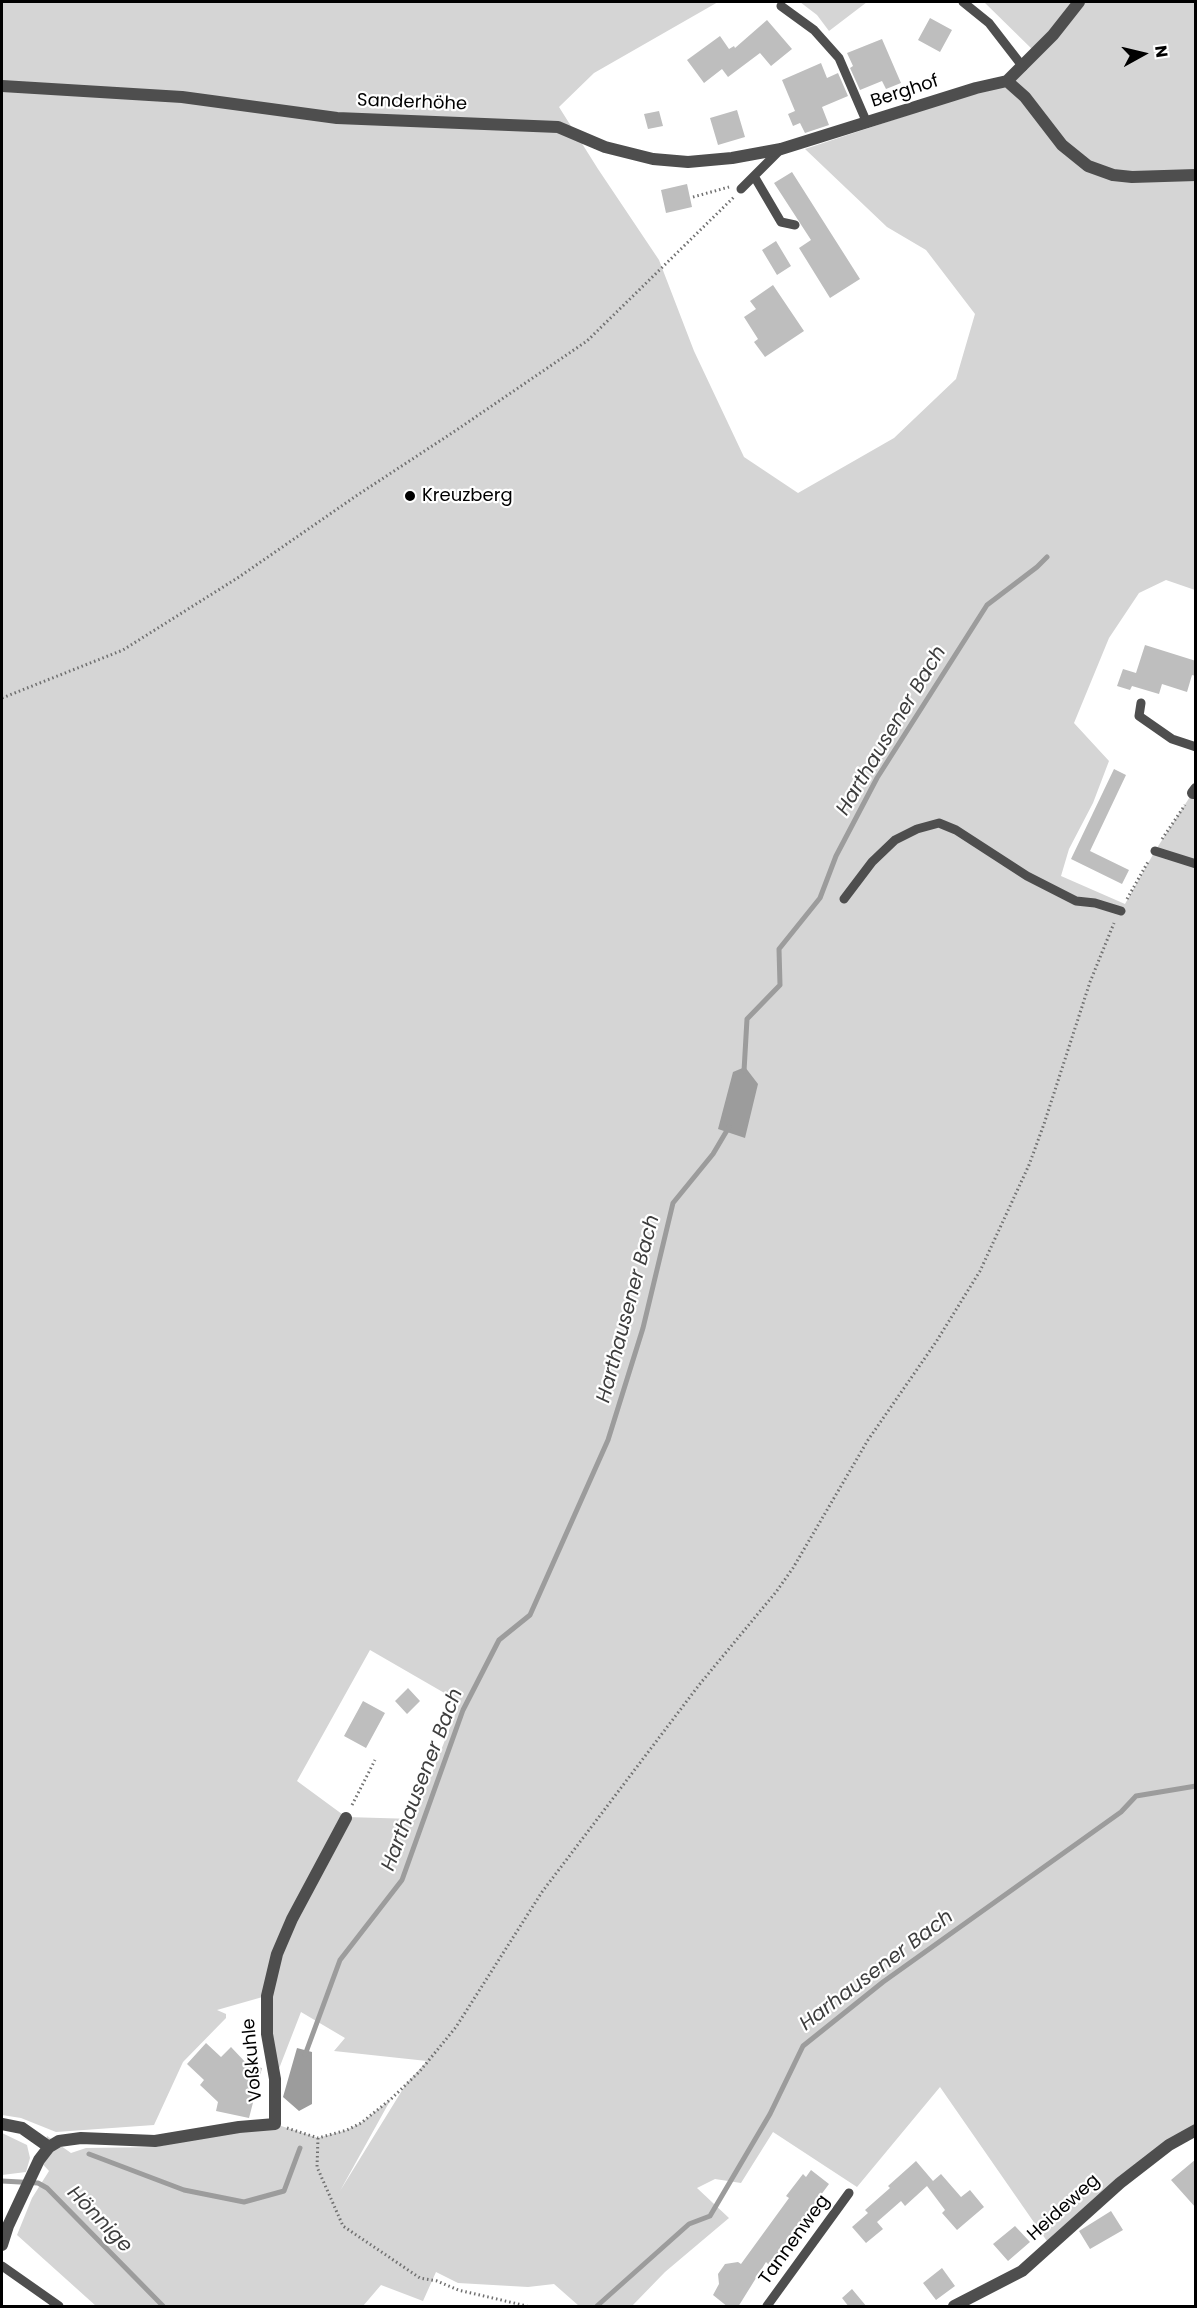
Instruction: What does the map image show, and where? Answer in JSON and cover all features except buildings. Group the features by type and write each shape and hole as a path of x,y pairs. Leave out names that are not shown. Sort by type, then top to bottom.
{"street":[{"path":"1079,2 1053,35 1007,81 1025,97 1062,145 1088,166 1113,175 1132,177 1196,175"},
{"name":"Berghof","path":"815,139 976,88 1007,81"},
{"name":"Sanderhöhe","path":"2,86 182,97 337,118 558,127 605,147 653,159 688,162 732,158 781,149 815,139"},
{"name":"Voßkuhle","path":"49,2147 59,2141 81,2138 155,2142 239,2127 275,2124 275,2079 267,2034 267,1996 277,1954 346,1818"},
{"path":"2,2124 22,2128 49,2147 23,2194 2,2245"},
{"name":"Heideweg","path":"954,2307 1022,2271 1120,2183 1169,2145 1196,2130"}],"lane":[{"path":"963,2 989,23 1023,67"},
{"path":"781,6 813,30 839,58 867,123"},
{"path":"742,189 781,149"},
{"path":"754,176 781,222 795,225"},
{"path":"1141,703 1139,716 1172,738 1196,747"},
{"path":"844,899 872,862 895,840 917,829 939,823 956,830 1027,876 1076,902 1095,903 1121,911"},
{"path":"1155,851 1190,860 1196,864"},
{"name":"Tannenweg","path":"767,2307 849,2193"},
{"path":"2,2266 59,2307"}],"path":[{"path":"2,698 123,650 238,577 587,341 742,189 735,186 693,197"},
{"path":"275,2124 318,2138 347,2130 361,2123 391,2099 420,2071 456,2027 542,1892 699,1685 793,1568 868,1440 936,1342 984,1262 1029,1165 1090,982 1110,931 1155,851 1194,791"},
{"path":"346,1818 375,1760"},
{"path":"318,2138 317,2167 343,2226 420,2278 526,2307"}],"shaded area":[{"path":"2,2 718,2 594,73 559,107 659,260 694,351 744,457 798,493 894,438 956,379 975,314 926,250 887,227 805,149 987,89 1036,53 984,2 1195,2 1195,590 1166,580 1139,593 1109,638 1074,723 1109,761 1093,803 1069,849 1061,876 1125,904 1155,851 1195,789 1195,2130 1049,2244 940,2087 857,2187 773,2132 741,2183 715,2179 697,2188 729,2218 665,2272 632,2306 579,2306 554,2284 528,2287 458,2283 436,2272 423,2301 381,2285 363,2306 96,2306 17,2235 32,2198 49,2171 39,2160 47,2136 71,2153 86,2148 155,2147 275,2124 318,2138 347,2130 361,2123 391,2099 340,2191 406,2084 427,2061 334,2051 345,2038 301,2012 275,2079 266,1996 217,2010 226,2014 226,2018 183,2062 154,2125 56,2132 21,2118 2,2115","holes":["370,1650 460,1702 414,1819 346,1817 297,1781"]},
{"path":"800,2 867,2 829,31 817,15"},
{"path":"745,1067 758,1084 745,1138 718,1129 733,1072"},
{"path":"297,2048 312,2052 312,2104 299,2111 283,2097"},
{"path":"2,2133 27,2145 30,2158 26,2172 2,2175"}],"waterway":[{"name":"Harthausener Bach","path":"744,1071 747,1019 780,985 779,949 820,898 836,856 877,778 987,605 1047,557"},
{"name":"Harthausener Bach","path":"305,2055 340,1960 402,1880 463,1710 499,1640 530,1615 608,1440 643,1328 673,1203 713,1154 729,1127"},
{"name":"Harhausener Bach","path":"597,2306 689,2224 710,2216 770,2114 803,2046 883,1982 1121,1812 1136,1796 1196,1786"},
{"name":"Harthausener Bach","path":"89,2154 184,2190 244,2202 284,2191 300,2148"},
{"name":"Hönnige","path":"2,2181 38,2183 47,2188 163,2306"}],"place":[{"name":"Kreuzberg","path":"410,496"}]}
